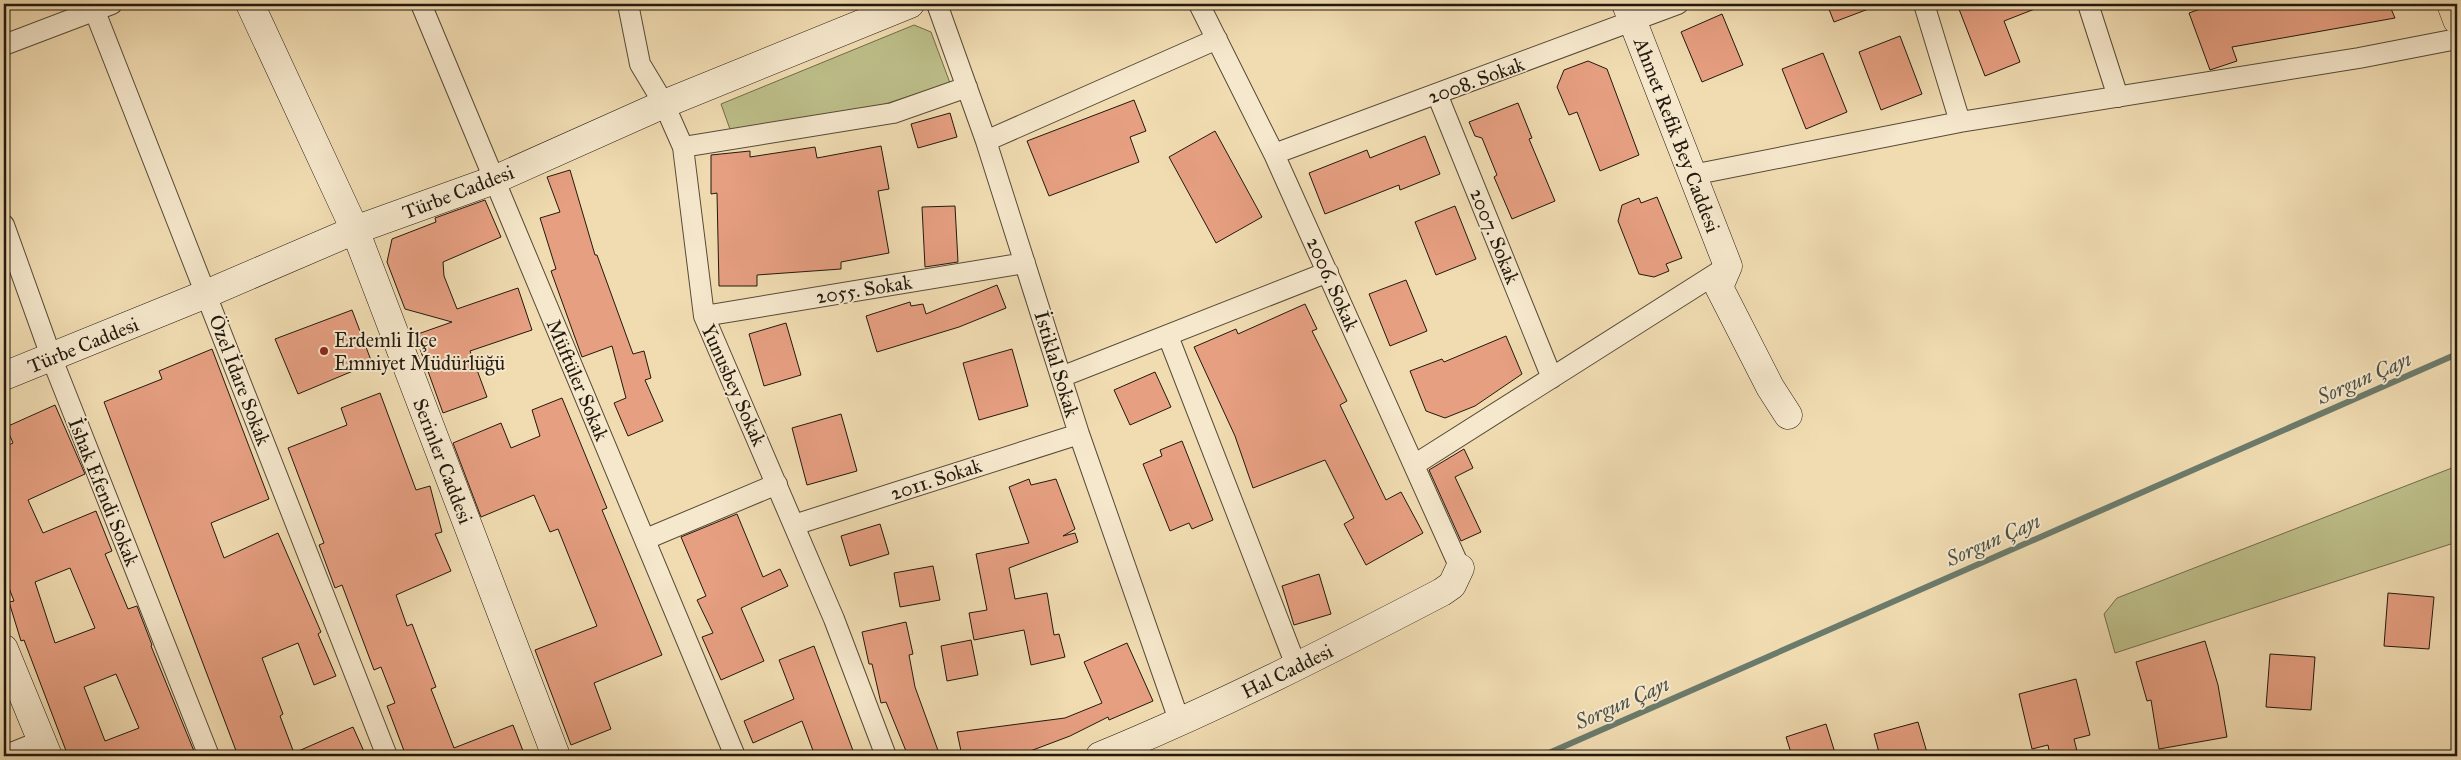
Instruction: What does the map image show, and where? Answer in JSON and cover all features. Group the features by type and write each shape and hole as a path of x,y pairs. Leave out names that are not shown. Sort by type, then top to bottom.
{"main road":[{"path":"2451,4 2457,20"}],"street":[{"name":"Serinler Caddesi","path":"250,4 355,230 556,756"},
{"name":"Müftüler Sokak","path":"421,4 735,756"},
{"name":"Yunusbey Sokak","path":"628,4 640,64 664,104 683,147 704,316 834,620 886,756"},
{"name":"Türbe Caddesi","path":"4,376 52,359 355,230 494,180 664,104 910,4"},
{"name":"İstiklal Sokak","path":"937,4 986,142 1078,434 1180,723"},
{"name":"2006. Sokak","path":"1199,4 1274,154 1460,568"},
{"name":"2008. Sokak","path":"1274,154 1437,94 1630,13 1678,4"},
{"path":"1924,4 1960,122"},
{"path":"2088,4 2118,97"},
{"path":"4,45 100,6"},
{"name":"Özel İdare Sokak","path":"100,6 206,294 387,756"},
{"name":"Ahmet Refik Bey Caddesi","path":"1630,13 1728,266"},
{"path":"986,142 1217,39"},
{"path":"1692,174 1960,122 2359,58 2457,39"},
{"path":"683,147 893,113 967,87"},
{"name":"2007. Sokak","path":"1437,94 1552,378"},
{"name":"İshak Efendi Sokak","path":"4,226 52,359 209,756"},
{"name":"2055. Sokak","path":"704,316 1025,263"},
{"path":"1414,465 1728,266"},
{"path":"1728,266 1719,287 1770,387 1788,415"},
{"path":"1061,377 1328,272"},
{"path":"1168,336 1297,668"},
{"name":"2011. Sokak","path":"794,525 1078,434"},
{"path":"646,539 777,484"},
{"name":"Hal Caddesi","path":"1100,756 1180,723 1297,668 1442,592 1452,584 1460,568"},
{"path":"4,648 45,748 4,756"}],"green space":[{"path":"914,25 931,32 950,83 879,106 731,132 721,104"},
{"path":"2457,466 2457,542 2115,653 2104,614 2117,598"}],"building":[{"path":"1827,4 1878,4 1879,5 1834,22"},
{"path":"1957,4 2045,5 2004,21 2020,62 1985,76"},
{"path":"2214,4 2389,4 2395,18 2232,47 2237,61 2210,70 2189,13"},
{"path":"1722,14 1743,65 1702,82 1681,32"},
{"path":"1900,36 1922,94 1881,110 1859,52"},
{"path":"1823,53 1847,112 1806,129 1782,69"},
{"path":"1588,61 1607,69 1639,155 1600,171 1577,112 1569,115 1557,87 1564,70"},
{"path":"1134,100 1146,131 1130,137 1139,162 1049,196 1027,141"},
{"path":"1518,103 1532,138 1529,139 1555,201 1512,219 1494,177 1497,175 1482,138 1475,136 1469,122"},
{"path":"950,113 957,137 918,148 911,124"},
{"path":"1215,131 1262,217 1216,243 1169,157"},
{"path":"1425,136 1440,174 1400,190 1399,185 1325,214 1309,173 1367,150 1370,158"},
{"path":"881,146 889,189 878,191 889,253 841,262 841,269 757,275 757,286 719,286 717,193 711,194 711,155 750,151 750,157 815,147 817,158"},
{"path":"570,170 595,255 597,255 633,354 644,351 651,378 645,380 663,421 628,436 614,403 626,398 612,346 582,357 551,271 556,269 540,218 560,212 547,177"},
{"path":"1657,197 1682,258 1666,264 1669,271 1654,277 1639,274 1618,221 1622,205 1639,198 1641,203"},
{"path":"485,200 501,237 443,262 444,276 457,309 518,288 532,330 470,351 487,397 443,413 415,335 452,322 405,309 387,262 392,239 436,222 435,218"},
{"path":"955,206 958,262 925,267 922,207"},
{"path":"1455,206 1476,259 1436,275 1415,222"},
{"path":"1406,280 1427,331 1390,346 1369,294"},
{"path":"997,285 1006,308 959,327 877,352 866,316 910,302 911,306 923,304 926,314"},
{"path":"1305,304 1317,329 1312,331 1347,401 1340,405 1386,500 1401,492 1423,533 1366,565 1344,524 1354,518 1325,460 1253,488 1235,436 1194,347 1236,329 1238,334"},
{"name":"Erdemli İlçe Emniyet Müdürlüğü","path":"352,310 372,363 298,394 275,339"},
{"path":"786,323 801,375 764,386 749,334"},
{"path":"1506,336 1522,374 1475,406 1445,418 1426,411 1410,371 1442,359 1444,362"},
{"path":"212,349 269,499 211,523 224,558 278,533 321,632 318,634 336,676 314,685 298,643 262,658 283,714 280,716 294,753 353,727 366,756 238,756 104,402 162,379 159,371"},
{"path":"1012,349 1028,406 979,420 963,363"},
{"path":"1155,372 1171,407 1130,425 1114,390"},
{"path":"380,393 416,490 430,486 442,532 435,534 451,571 396,595 407,626 412,624 436,687 431,689 454,748 513,725 525,756 406,756 387,706 395,703 381,667 374,670 342,585 335,588 319,545 324,543 288,448 347,425 341,408"},
{"path":"562,398 607,508 602,510 662,655 594,683 611,729 571,745 535,650 597,626 558,529 550,532 534,495 481,517 453,443 501,423 511,448 540,436 532,410"},
{"path":"55,405 85,474 28,500 43,533 96,511 112,551 105,554 128,609 137,606 151,646 196,756 68,756 24,640 21,641 9,602 14,601 4,575 4,447 13,443 6,427","holes":["70,568 95,628 55,643 35,582","116,674 139,728 105,741 84,687"]},
{"path":"841,414 857,471 807,485 792,428"},
{"path":"1182,441 1213,520 1192,529 1189,523 1170,531 1143,464 1162,456 1160,450"},
{"path":"1464,449 1473,468 1455,477 1481,532 1461,541 1429,470"},
{"path":"1029,479 1031,485 1056,479 1075,529 1063,536 1075,533 1078,542 1009,568 1015,599 1047,593 1054,635 1059,634 1065,657 1031,665 1024,630 974,640 969,613 987,610 976,554 1029,543 1009,487"},
{"path":"737,514 763,577 780,569 788,586 741,608 764,661 721,680 702,637 713,633 697,600 706,596 681,537"},
{"path":"880,524 889,554 850,566 841,536"},
{"path":"933,566 940,600 900,607 894,573"},
{"path":"1319,574 1331,614 1294,625 1282,586"},
{"path":"2388,593 2434,597 2429,649 2384,646"},
{"path":"906,622 913,654 909,655 915,687 940,756 908,756 886,702 881,703 872,664 869,664 862,632"},
{"path":"971,640 978,675 947,681 941,646"},
{"path":"2205,641 2218,685 2227,737 2159,749 2151,700 2147,701 2136,662"},
{"path":"1127,643 1153,701 1109,720 1108,717 1070,736 1017,756 962,756 957,732 1065,718 1102,703 1084,662"},
{"path":"814,646 855,756 815,756 802,721 753,743 744,721 794,699 779,660"},
{"path":"2270,654 2315,657 2311,710 2266,707"},
{"path":"2076,679 2090,735 2074,739 2077,751 2050,756 2048,745 2032,749 2019,694"},
{"path":"1918,722 1928,756 1880,756 1874,734"},
{"path":"1826,724 1836,756 1792,756 1786,737"}],"waterway":[{"name":"Sorgun Çayı","path":"1542,756 2457,354"}],"place":[{"name":"Erdemli İlçe Emniyet Müdürlüğü","path":"324,351"}]}
